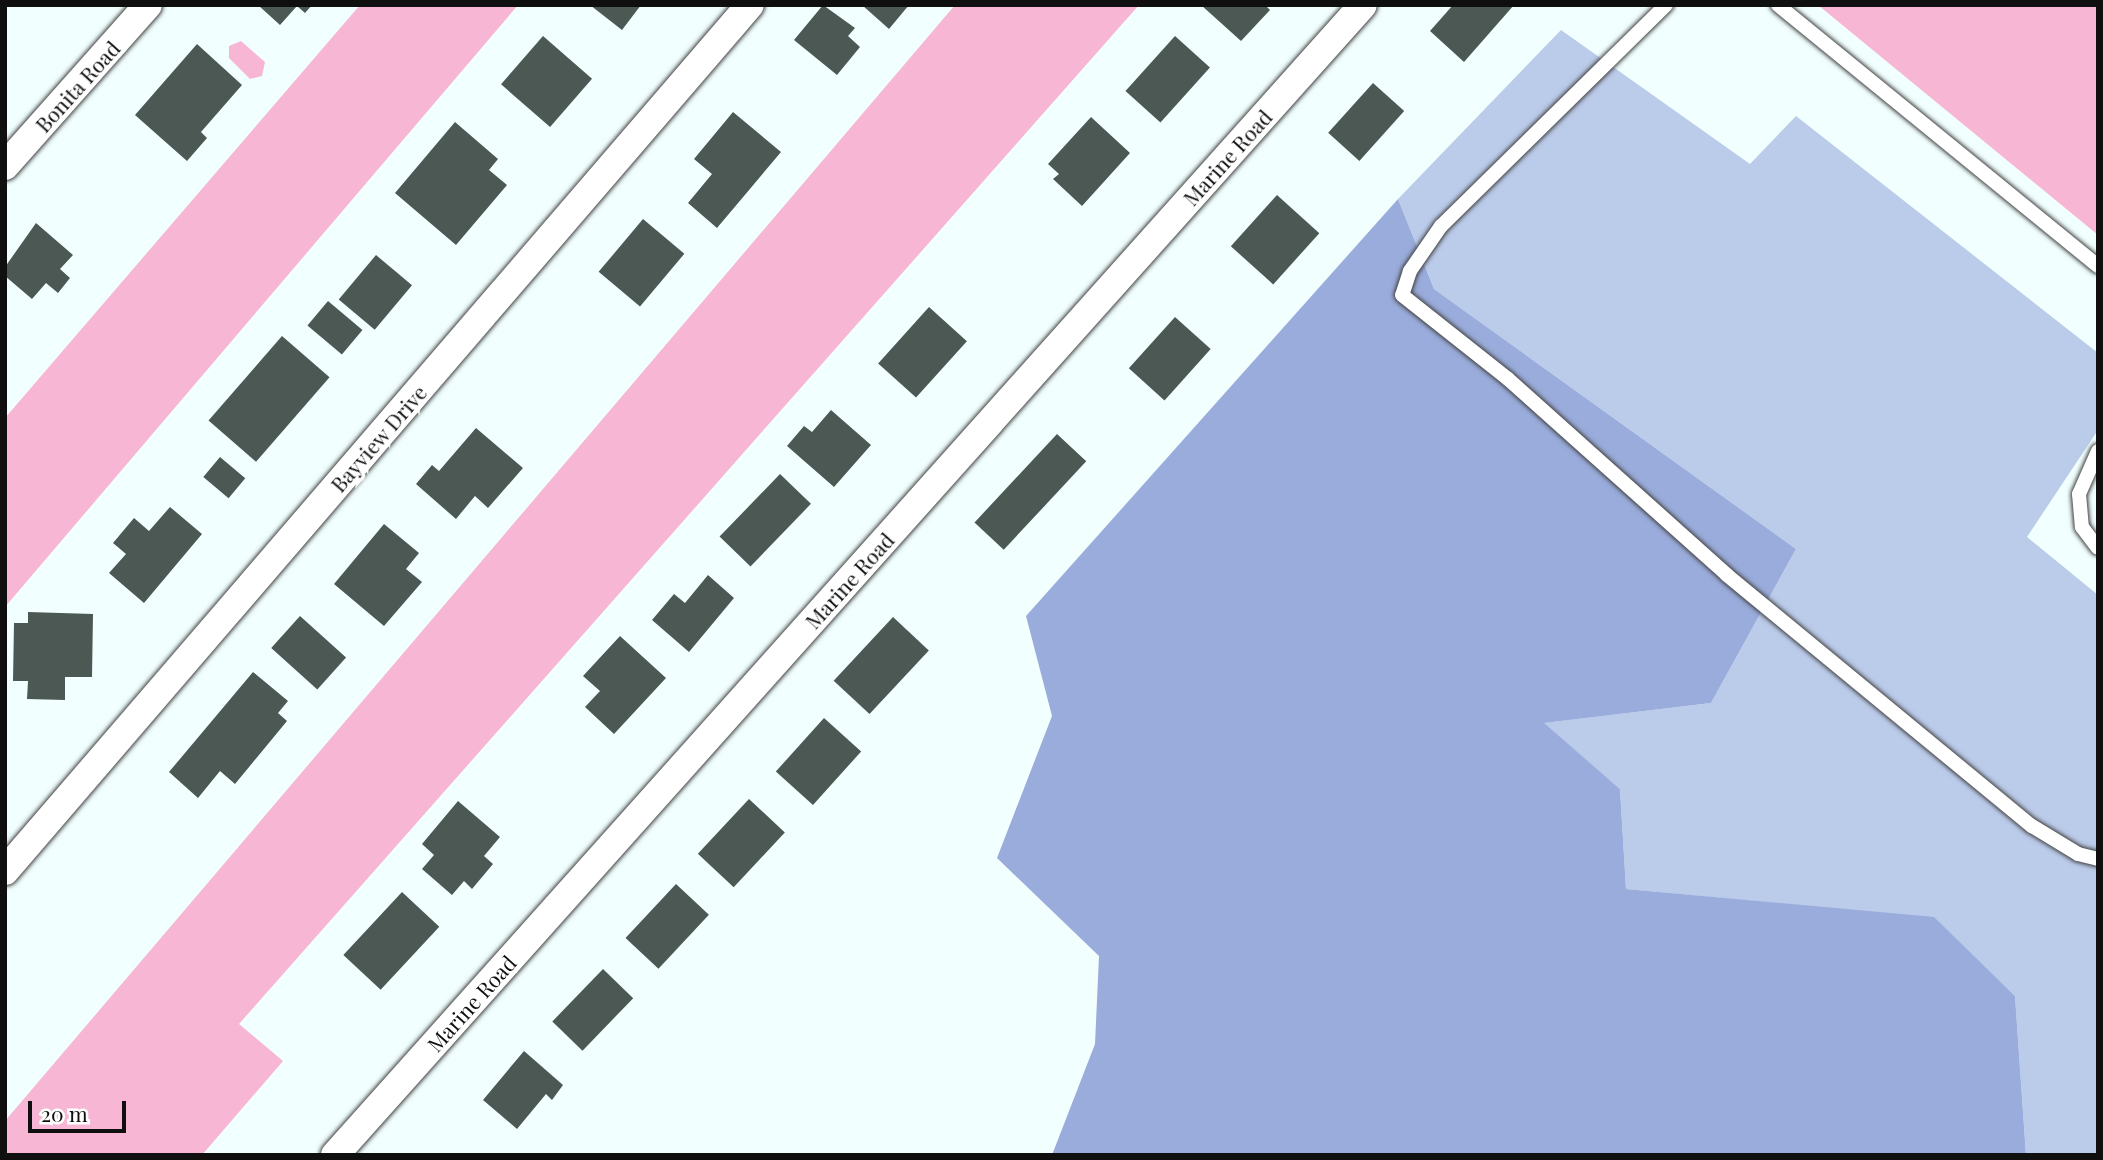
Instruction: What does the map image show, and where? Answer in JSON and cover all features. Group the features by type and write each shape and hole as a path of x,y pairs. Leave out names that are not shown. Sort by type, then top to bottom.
{"street":[{"name":"Bonita Road","path":"5,166 148,5"},
{"name":"Bayview Drive","path":"5,871 751,5"},
{"name":"Marine Road","path":"335,1155 1363,5"}],"lane":[{"path":"1666,5 1441,226 1410,271 1402,295 1508,379 1727,575 2021,818 2078,855 2098,859"},
{"path":"1778,5 2098,266"},
{"path":"2098,451 2079,494 2082,527 2098,548"}],"shaded area":[{"path":"360,5 518,5 5,607 5,418"},
{"path":"955,5 1139,5 239,1024 283,1061 202,1155 5,1155 5,1121"},
{"path":"1818,5 2098,5 2098,235"},
{"path":"1561,30 1750,164 1796,116 2098,353 2098,430 2027,537 2098,595 2098,1155 2026,1155 2015,996 1934,918 1626,889 1620,789 1543,723 1711,703 1796,549 1434,289 1398,199"},
{"path":"241,41 265,62 262,76 250,79 229,58 229,46"},
{"path":"1398,199 1434,289 1796,549 1711,703 1544,723 1620,789 1626,889 1934,917 2015,996 2026,1155 1052,1155 1095,1044 1099,956 997,858 1052,716 1026,616"}],"building":[{"path":"258,5 312,5 305,13 297,6 280,25"},
{"path":"590,5 641,5 622,30"},
{"path":"823,5 855,28 848,36 860,47 837,75 794,40"},
{"path":"862,5 909,5 889,29"},
{"path":"1201,5 1265,5 1270,10 1241,41"},
{"path":"1453,5 1514,5 1464,62 1430,31"},
{"path":"543,36 592,79 550,127 501,84"},
{"path":"1175,36 1210,67 1160,122 1125,91"},
{"path":"197,44 242,85 201,132 207,138 187,161 135,115"},
{"path":"1373,83 1404,111 1359,161 1328,133"},
{"path":"733,112 781,152 717,228 688,203 712,174 694,159"},
{"path":"1091,117 1130,153 1082,206 1053,179 1059,174 1048,164"},
{"path":"455,122 498,159 489,170 507,185 456,245 395,193"},
{"path":"1277,195 1319,233 1273,284 1231,246"},
{"path":"643,219 684,254 640,307 599,272"},
{"path":"36,223 73,255 60,269 70,278 58,293 46,283 32,299 5,276 5,267"},
{"path":"376,255 412,285 375,330 339,299"},
{"path":"328,301 362,330 342,354 307,326"},
{"path":"929,307 967,341 916,398 878,363"},
{"path":"1175,317 1211,349 1165,400 1129,368"},
{"path":"282,336 330,377 256,462 209,421"},
{"path":"831,410 871,445 834,487 787,446 804,426 812,432"},
{"path":"476,428 523,468 488,508 475,496 456,519 416,484 432,465 439,471"},
{"path":"1057,434 1086,461 1004,550 974,522"},
{"path":"220,457 245,478 229,498 203,477"},
{"path":"780,474 811,504 750,566 720,537"},
{"path":"170,507 202,534 144,603 109,573 126,554 113,543 134,518 149,531"},
{"path":"384,524 419,553 406,569 422,582 384,626 334,584"},
{"path":"708,575 734,598 689,652 652,620 674,594 685,603"},
{"path":"28,612 93,614 92,677 65,677 65,700 27,699 28,681 13,681 14,623 28,623"},
{"path":"300,616 346,657 317,689 271,648"},
{"path":"893,617 929,650 870,714 834,681"},
{"path":"620,636 666,678 614,734 585,707 600,691 583,676"},
{"path":"253,672 288,701 278,713 287,721 235,784 220,771 198,798 169,772"},
{"path":"824,718 861,751 813,805 776,772"},
{"path":"749,799 785,832 734,887 698,854"},
{"path":"458,801 500,837 484,856 493,864 472,889 464,881 452,895 422,869 434,855 422,844"},
{"path":"676,884 709,915 658,969 626,938"},
{"path":"402,892 439,927 381,990 343,955"},
{"path":"603,969 633,998 583,1051 552,1022"},
{"path":"524,1051 563,1085 552,1100 546,1094 517,1129 483,1100"}]}
